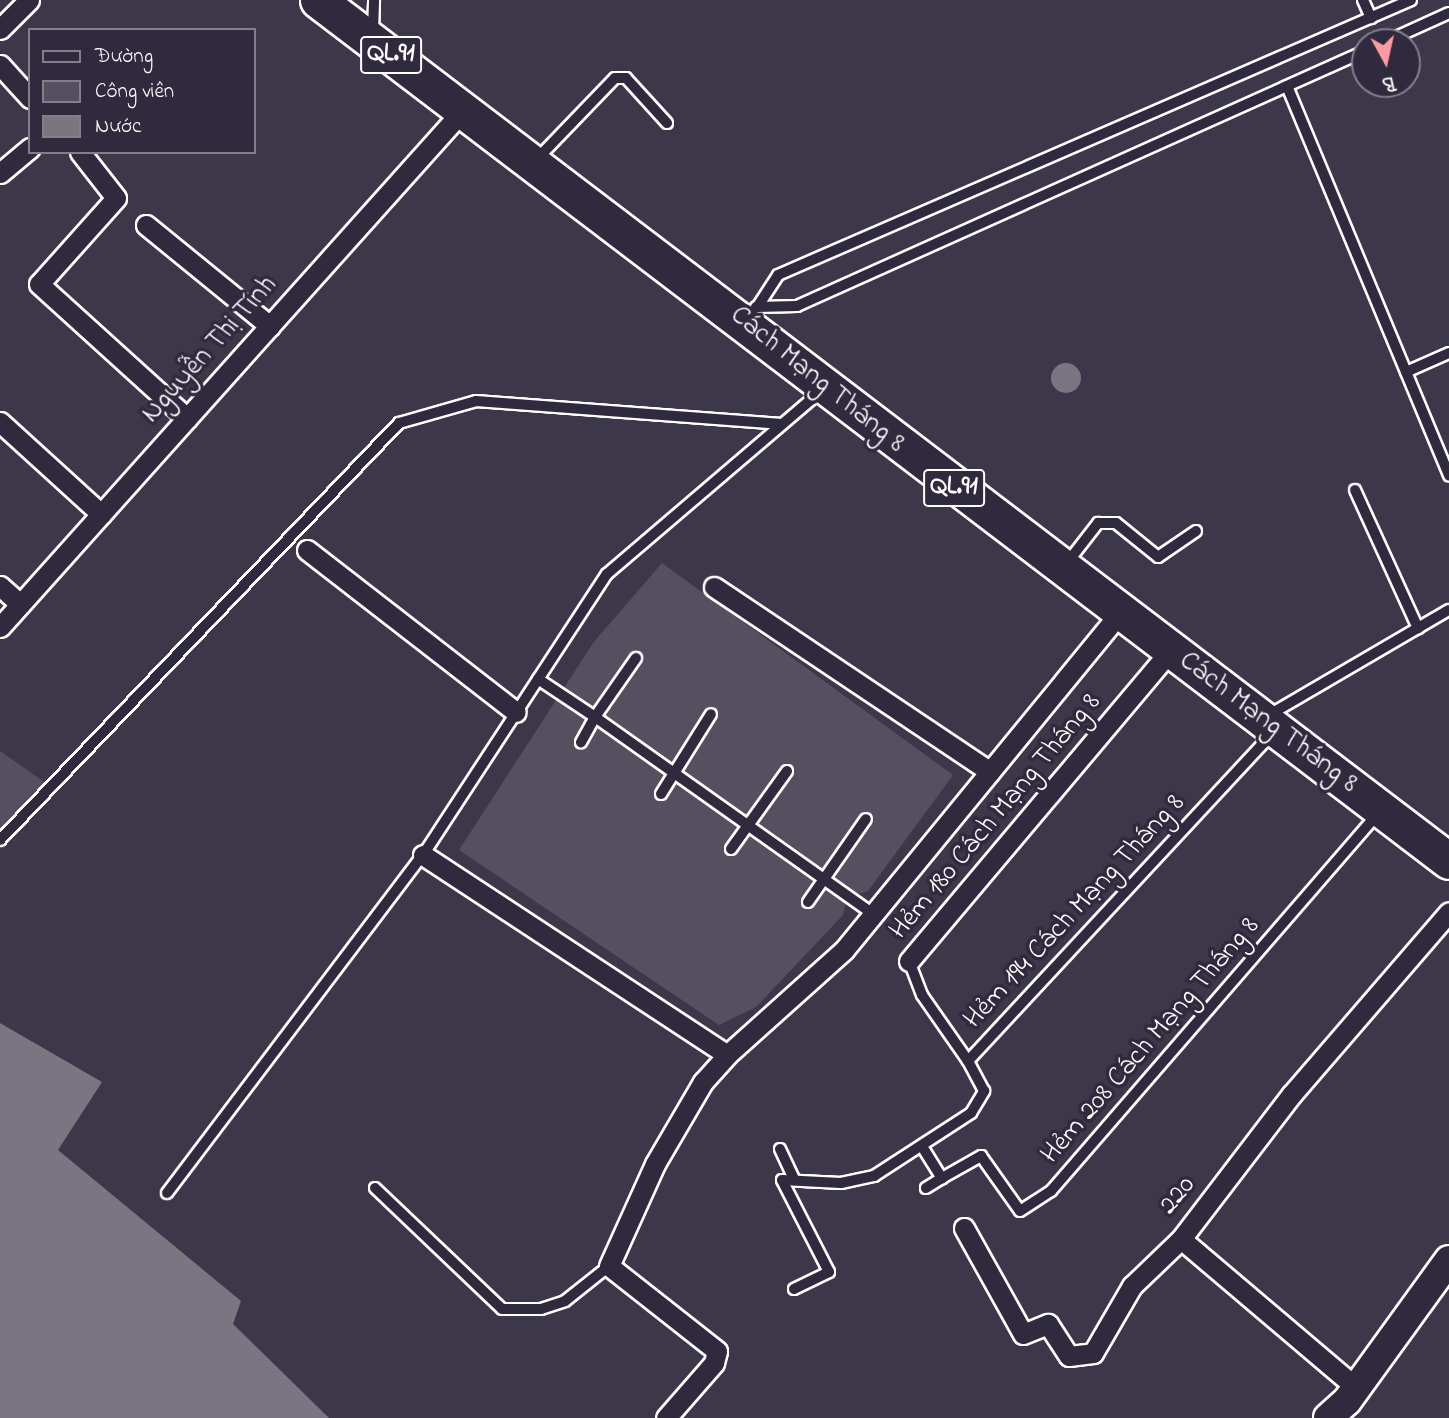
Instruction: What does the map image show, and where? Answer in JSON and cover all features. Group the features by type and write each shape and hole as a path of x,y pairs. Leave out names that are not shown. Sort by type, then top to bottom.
{"highway":[{"name":"Cách Mạng Tháng 8","path":"326,2 372,41 533,163 746,310 823,389 1449,861"}],"street":[{"path":"0,29 29,0"},
{"path":"0,65 28,96"},
{"name":"Nguyễn Thị Tính","path":"0,627 463,110"},
{"path":"0,173 28,150"},
{"path":"82,154 116,198 39,284 187,418"},
{"path":"146,225 270,326"},
{"path":"0,422 101,514"},
{"path":"307,550 516,712"},
{"path":"0,586 20,604"},
{"path":"714,587 990,772"},
{"path":"666,1418 714,1363 716,1351 609,1266 655,1164 703,1082 727,1055 844,950 1121,612"},
{"name":"Hẻm 180 Cách Mạng Tháng 8","path":"909,961 1171,650"},
{"path":"423,855 727,1055"},
{"name":"220","path":"964,1228 1022,1333 1048,1324 1066,1353 1079,1357 1097,1349 1132,1286 1181,1239 1292,1094 1449,912"},
{"path":"1181,1239 1357,1388"},
{"path":"1328,1418 1357,1388 1449,1260"}],"lane":[{"path":"372,41 374,0"},
{"path":"1363,0 1371,18"},
{"path":"746,310 778,275 1411,0"},
{"path":"1416,28 1449,13"},
{"path":"746,310 797,306 1351,57"},
{"path":"533,163 615,78 626,78 667,123"},
{"path":"1287,86 1449,477"},
{"path":"1406,372 1449,353"},
{"path":"167,1193 423,855 607,574 823,389"},
{"path":"0,840 398,423 476,401 782,424"},
{"path":"1355,490 1418,628"},
{"path":"1062,569 1098,523 1116,523 1158,557 1196,531"},
{"name":"Hẻm 194 Cách Mạng Tháng 8","path":"794,1179 841,1183 874,1176 923,1149 983,1097 968,1061 1270,724 1449,610"},
{"path":"581,742 636,658"},
{"path":"538,679 873,914"},
{"path":"661,794 711,714"},
{"path":"731,849 787,771"},
{"name":"Hẻm 208 Cách Mạng Tháng 8","path":"942,1178 981,1156 1020,1211 1051,1191 1382,808"},
{"path":"808,902 866,819"},
{"name":"Hẻm 180 Cách Mạng Tháng 8","path":"909,961 922,995 968,1061"},
{"path":"780,1149 794,1179 782,1180 830,1272 793,1289"},
{"path":"923,1149 942,1178 926,1188"},
{"path":"375,1188 502,1309 541,1309 565,1301 609,1266"}],"green space":[{"path":"662,563 953,775 868,891 847,897 843,915 756,1007 719,1025 459,850 593,643"},
{"path":"0,751 50,786 0,828"}],"water":[{"path":"1066,363 1077,367 1081,378 1077,389 1066,393 1055,389 1051,378 1055,367"},
{"path":"0,1023 102,1082 58,1150 241,1301 233,1324 329,1418 0,1418"}]}
